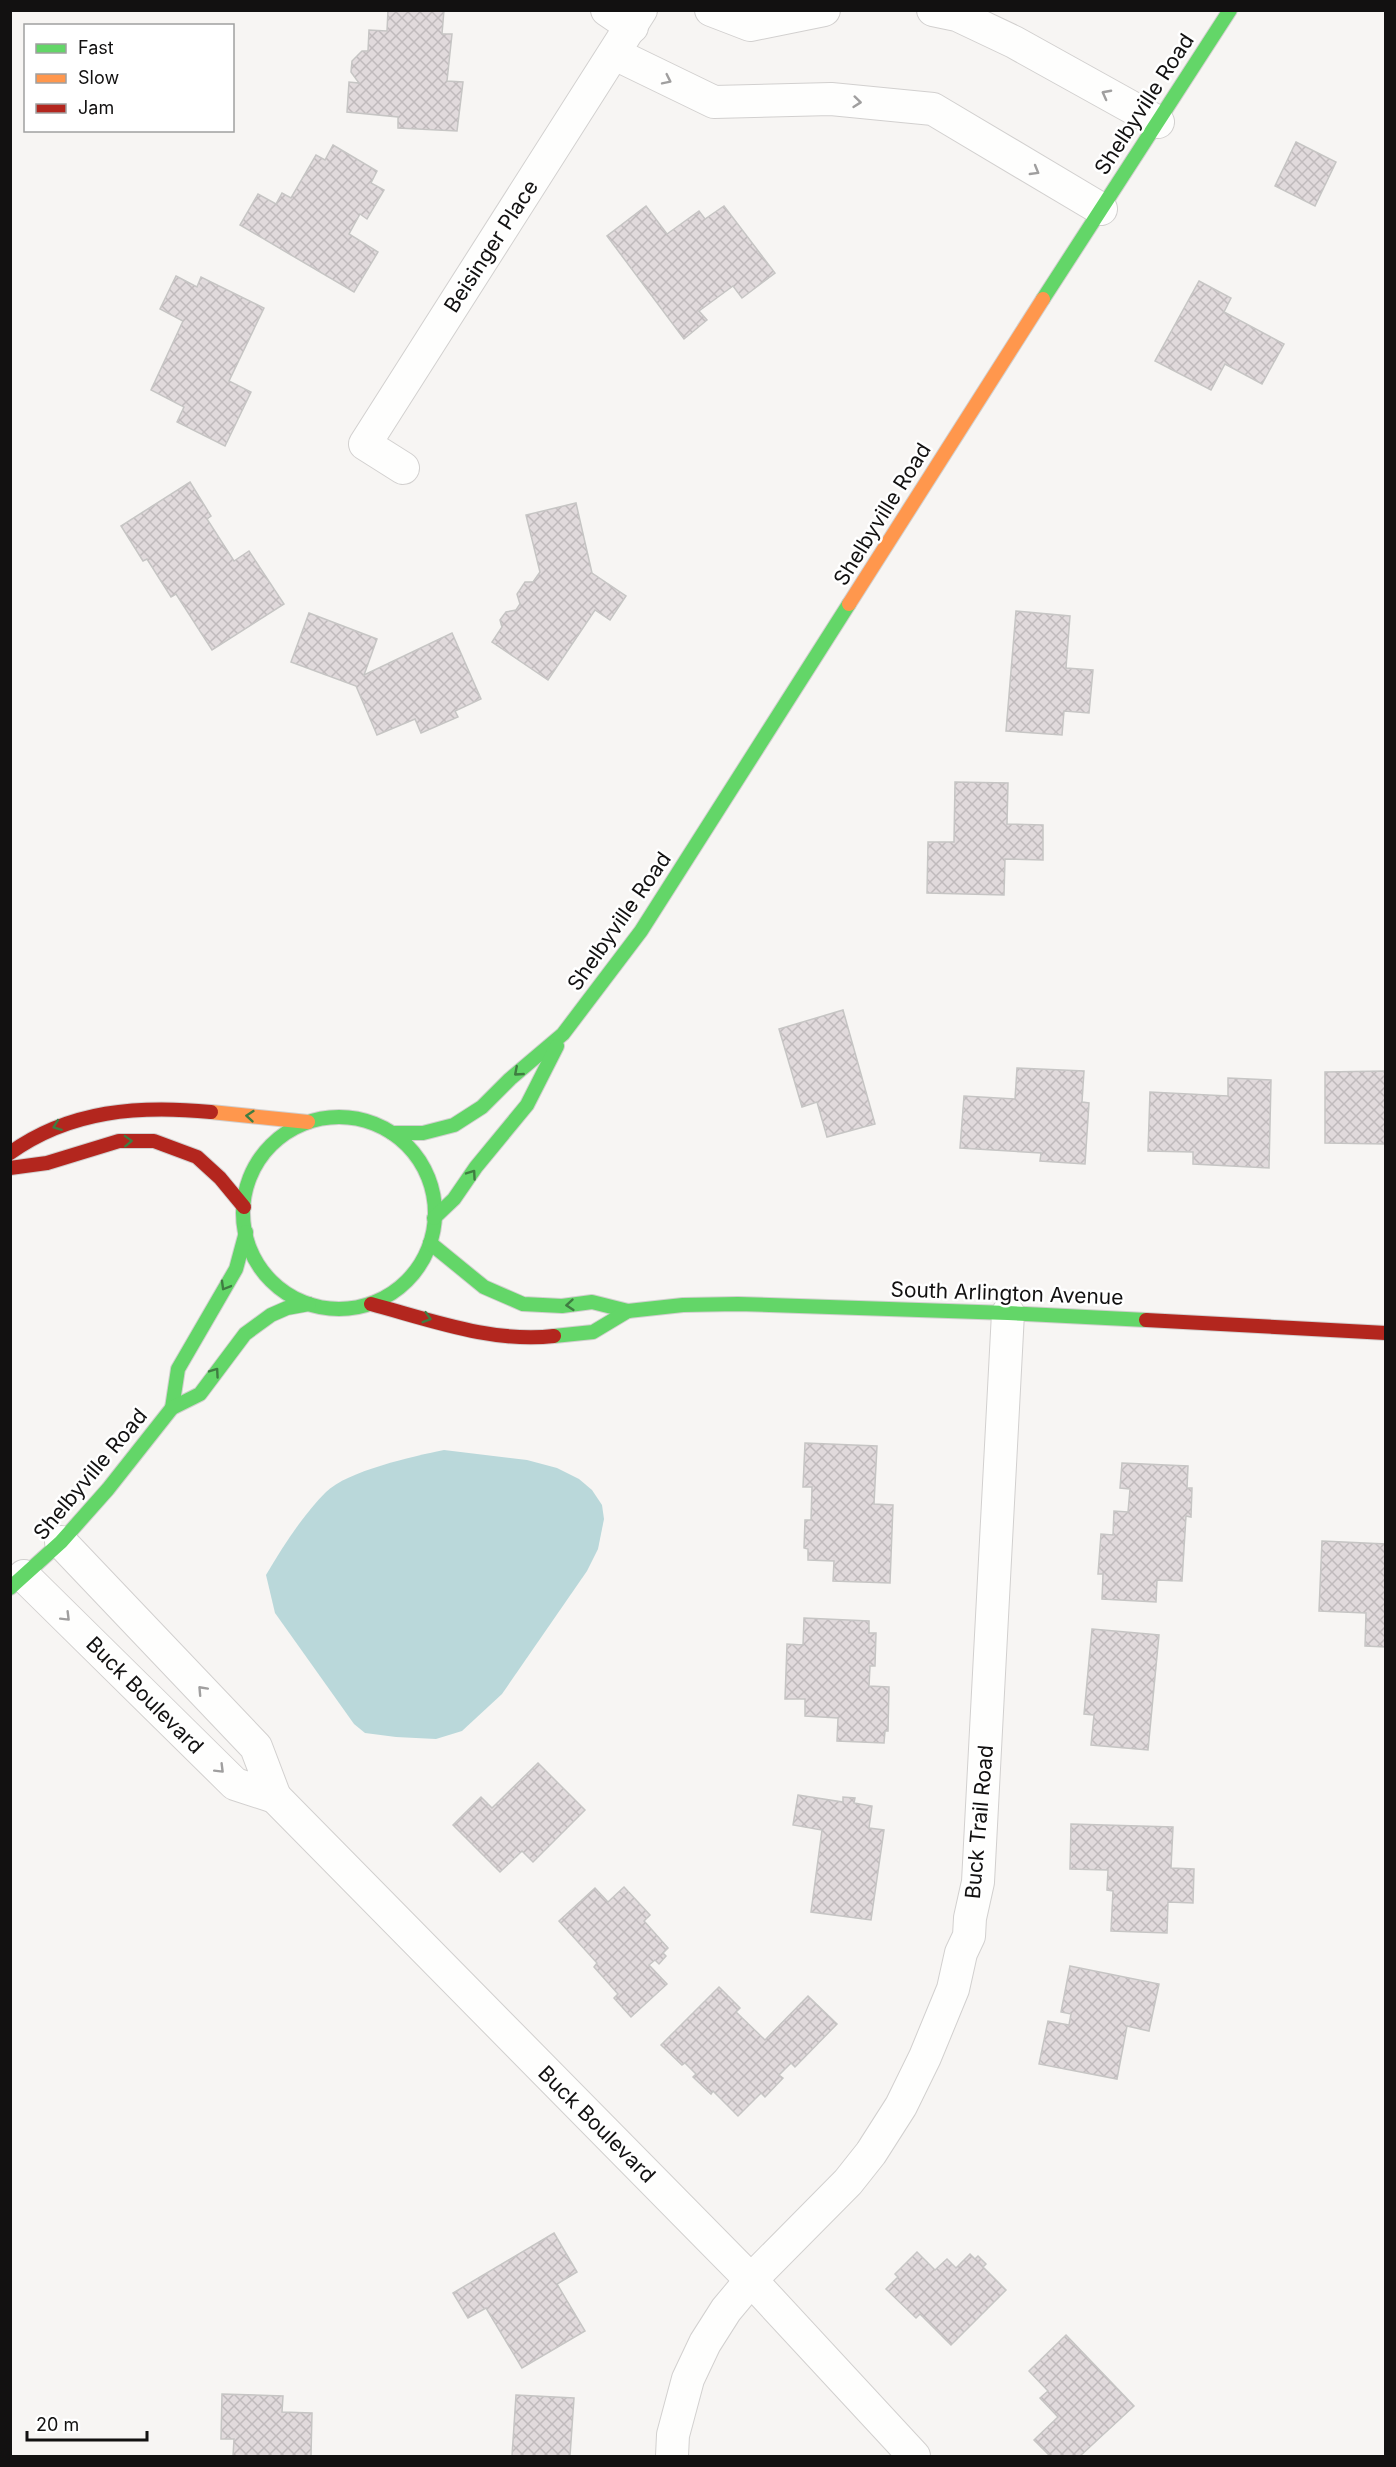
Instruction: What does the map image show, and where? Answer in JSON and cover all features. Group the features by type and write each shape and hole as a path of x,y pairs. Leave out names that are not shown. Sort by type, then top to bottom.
{"main road":[{"name":"Shelbyville Road","path":"563,1034 641,931 1230,10"},
{"path":"392,1133 423,1133 454,1125 482,1107 510,1078 563,1034"},
{"path":"434,1218 454,1199 476,1167 527,1105 563,1034"},
{"path":"10,1153 35,1135 63,1124 117,1111 136,1109 308,1122"},
{"path":"172,1408 200,1394 245,1334 271,1315 287,1308 309,1304 346,1308 371,1304 403,1285 419,1265 430,1243 434,1218 433,1194 425,1170 411,1149 392,1133 369,1122 332,1117 308,1122 285,1133 260,1160 248,1182 244,1207 246,1232 254,1256 268,1276 286,1293 309,1304"},
{"path":"10,1168 47,1163 119,1141 154,1141 197,1157 220,1178 244,1207"},
{"path":"172,1408 178,1369 236,1269 246,1232"},
{"name":"South Arlington Avenue","path":"430,1243 476,1282 507,1299 523,1304 546,1306 592,1302 628,1311 683,1305 738,1304 1008,1313 1386,1333"},
{"name":"South Arlington Avenue","path":"371,1304 478,1333 529,1339 593,1332 628,1311"},
{"name":"Shelbyville Road","path":"17,1582 62,1542 108,1489 172,1408"}],"street":[{"path":"711,10 750,25 824,10"},
{"path":"933,10 957,15 1014,42 1158,122"},
{"name":"Beisinger Place","path":"403,468 365,444 615,54 627,16"},
{"path":"615,54 714,102 831,99 933,109 1101,209"},
{"name":"Buck Trail Road","path":"672,2457 673,2435 688,2379 705,2343 726,2310 752,2280 848,2182 891,2122 925,2058 953,1989 961,1953 969,1936 979,1870 1008,1313"},
{"name":"Buck Boulevard","path":"62,1542 256,1747 275,1797 752,2280 914,2457"},
{"name":"Buck Boulevard","path":"17,1582 235,1784 275,1797"}],"water":[{"path":"444,1450 527,1460 557,1468 579,1479 592,1490 602,1505 604,1519 598,1549 587,1571 502,1694 462,1731 436,1739 365,1733 354,1724 275,1613 266,1575 301,1521 336,1484 382,1465"}],"building":[{"path":"388,10 444,10 442,34 452,34 447,81 463,82 457,131 398,128 398,117 347,112 349,82 359,83 351,72 352,61 362,51 368,51 369,30 387,31"},
{"path":"1296,142 1336,162 1315,206 1275,186"},
{"path":"333,145 377,171 371,183 384,190 367,219 360,214 349,234 378,252 354,292 240,225 258,194 276,204 282,193 291,198 316,155 325,160"},
{"path":"646,206 667,234 699,211 705,219 724,206 775,273 742,298 733,286 699,311 707,320 684,339 607,236"},
{"path":"176,276 197,287 201,277 264,308 229,381 251,392 225,446 177,422 184,407 151,390 183,321 160,309"},
{"path":"1199,281 1231,298 1224,312 1284,344 1262,384 1225,364 1211,390 1155,361"},
{"path":"190,482 211,516 207,519 234,561 249,551 284,604 212,650 176,594 171,597 147,559 143,561 121,526"},
{"path":"576,503 592,573 626,596 610,620 595,610 548,680 492,642 502,627 500,620 506,612 516,610 520,604 517,594 525,582 533,582 540,572 526,515"},
{"path":"1016,611 1070,616 1066,668 1093,670 1089,713 1064,711 1062,735 1006,731"},
{"path":"309,613 377,639 364,675 452,633 481,699 455,711 458,717 421,733 415,719 377,735 356,686 291,662"},
{"path":"955,782 1008,783 1007,824 1043,825 1043,860 1005,859 1004,895 927,893 928,842 954,842"},
{"path":"843,1010 875,1124 827,1137 817,1102 802,1107 779,1029"},
{"path":"1017,1068 1084,1071 1082,1102 1089,1103 1085,1164 1040,1161 1041,1153 960,1148 964,1096 1015,1099"},
{"path":"1386,1071 1386,1144 1325,1143 1325,1072"},
{"path":"1228,1078 1271,1080 1269,1168 1193,1164 1193,1152 1148,1151 1150,1092 1228,1096"},
{"path":"805,1443 877,1446 874,1504 893,1505 890,1583 833,1581 834,1561 808,1560 808,1549 804,1548 805,1520 811,1520 812,1487 803,1487"},
{"path":"1122,1463 1188,1466 1187,1488 1192,1488 1191,1517 1186,1516 1182,1581 1157,1580 1156,1602 1102,1599 1103,1574 1098,1574 1101,1534 1113,1535 1114,1511 1128,1512 1130,1489 1120,1488"},
{"path":"1322,1541 1386,1544 1386,1647 1365,1646 1366,1613 1319,1611"},
{"path":"804,1618 869,1621 869,1633 876,1633 875,1666 870,1666 869,1686 889,1687 888,1731 885,1731 884,1743 837,1741 838,1718 805,1716 805,1699 785,1699 787,1644 803,1645"},
{"path":"1092,1629 1159,1635 1148,1750 1091,1745 1094,1715 1084,1714"},
{"path":"538,1763 585,1810 533,1862 522,1851 500,1872 453,1825 481,1797 492,1808"},
{"path":"798,1795 843,1802 843,1797 855,1798 854,1803 872,1806 869,1828 884,1830 871,1920 811,1912 822,1830 793,1825"},
{"path":"1071,1824 1173,1827 1171,1868 1194,1869 1193,1903 1168,1902 1167,1933 1111,1931 1113,1891 1107,1890 1108,1870 1070,1869"},
{"path":"624,1887 650,1915 644,1921 668,1948 663,1953 666,1956 659,1964 655,1960 649,1965 667,1984 631,2017 614,1998 618,1994 594,1967 597,1963 559,1921 595,1888 608,1902"},
{"path":"1070,1966 1159,1984 1149,2031 1127,2026 1117,2079 1039,2064 1048,2021 1069,2025 1071,2014 1061,2012"},
{"path":"719,1987 740,2008 736,2012 765,2040 808,1996 837,2024 795,2067 791,2063 779,2075 783,2078 765,2097 761,2093 738,2116 713,2091 711,2094 693,2077 696,2074 685,2063 682,2065 661,2045"},
{"path":"554,2233 577,2272 557,2284 585,2331 522,2368 486,2308 468,2318 453,2293"},
{"path":"917,2252 935,2270 947,2259 956,2268 970,2254 975,2259 978,2256 986,2264 983,2267 1006,2290 951,2345 920,2314 916,2318 886,2289 898,2277 895,2274"},
{"path":"1066,2335 1134,2406 1080,2456 1050,2456 1034,2440 1058,2417 1040,2398 1048,2391 1029,2371"},
{"path":"222,2394 283,2396 282,2412 312,2413 311,2456 233,2456 234,2439 221,2439"},
{"path":"516,2395 574,2398 570,2456 512,2456"}],"traffic: fast":[{"path":"1043,299 1230,10"},
{"path":"392,1133 423,1133 454,1125 482,1107 510,1079 563,1034 641,931 849,604"},
{"path":"434,1218 454,1199 476,1167 527,1105 557,1046"},
{"path":"339,1117 367,1121 392,1133 407,1145 419,1160 431,1185 435,1213 431,1241 419,1266 407,1281 392,1293 367,1305 339,1309 311,1305 286,1293 271,1281 259,1266 247,1241 243,1213 247,1185 259,1160 271,1145 286,1133 311,1121 339,1117"},
{"path":"172,1408 178,1369 236,1269 246,1232"},
{"path":"430,1243 484,1287 523,1304 562,1306 592,1302 628,1311 683,1305 738,1304 1146,1320"},
{"path":"10,1588 61,1542 108,1489 172,1408 200,1394 245,1334 271,1315 287,1308 309,1304"},
{"path":"554,1336 593,1332 628,1311"}],"traffic: slow":[{"path":"849,604 1043,299"},
{"path":"211,1112 308,1122"}],"traffic: jam":[{"path":"10,1153 57,1127 81,1119 158,1109 211,1112"},
{"path":"10,1168 47,1163 119,1141 154,1141 197,1157 220,1178 244,1207"},
{"path":"371,1304 462,1329 508,1336 554,1336"},
{"path":"1146,1320 1386,1333"}]}
